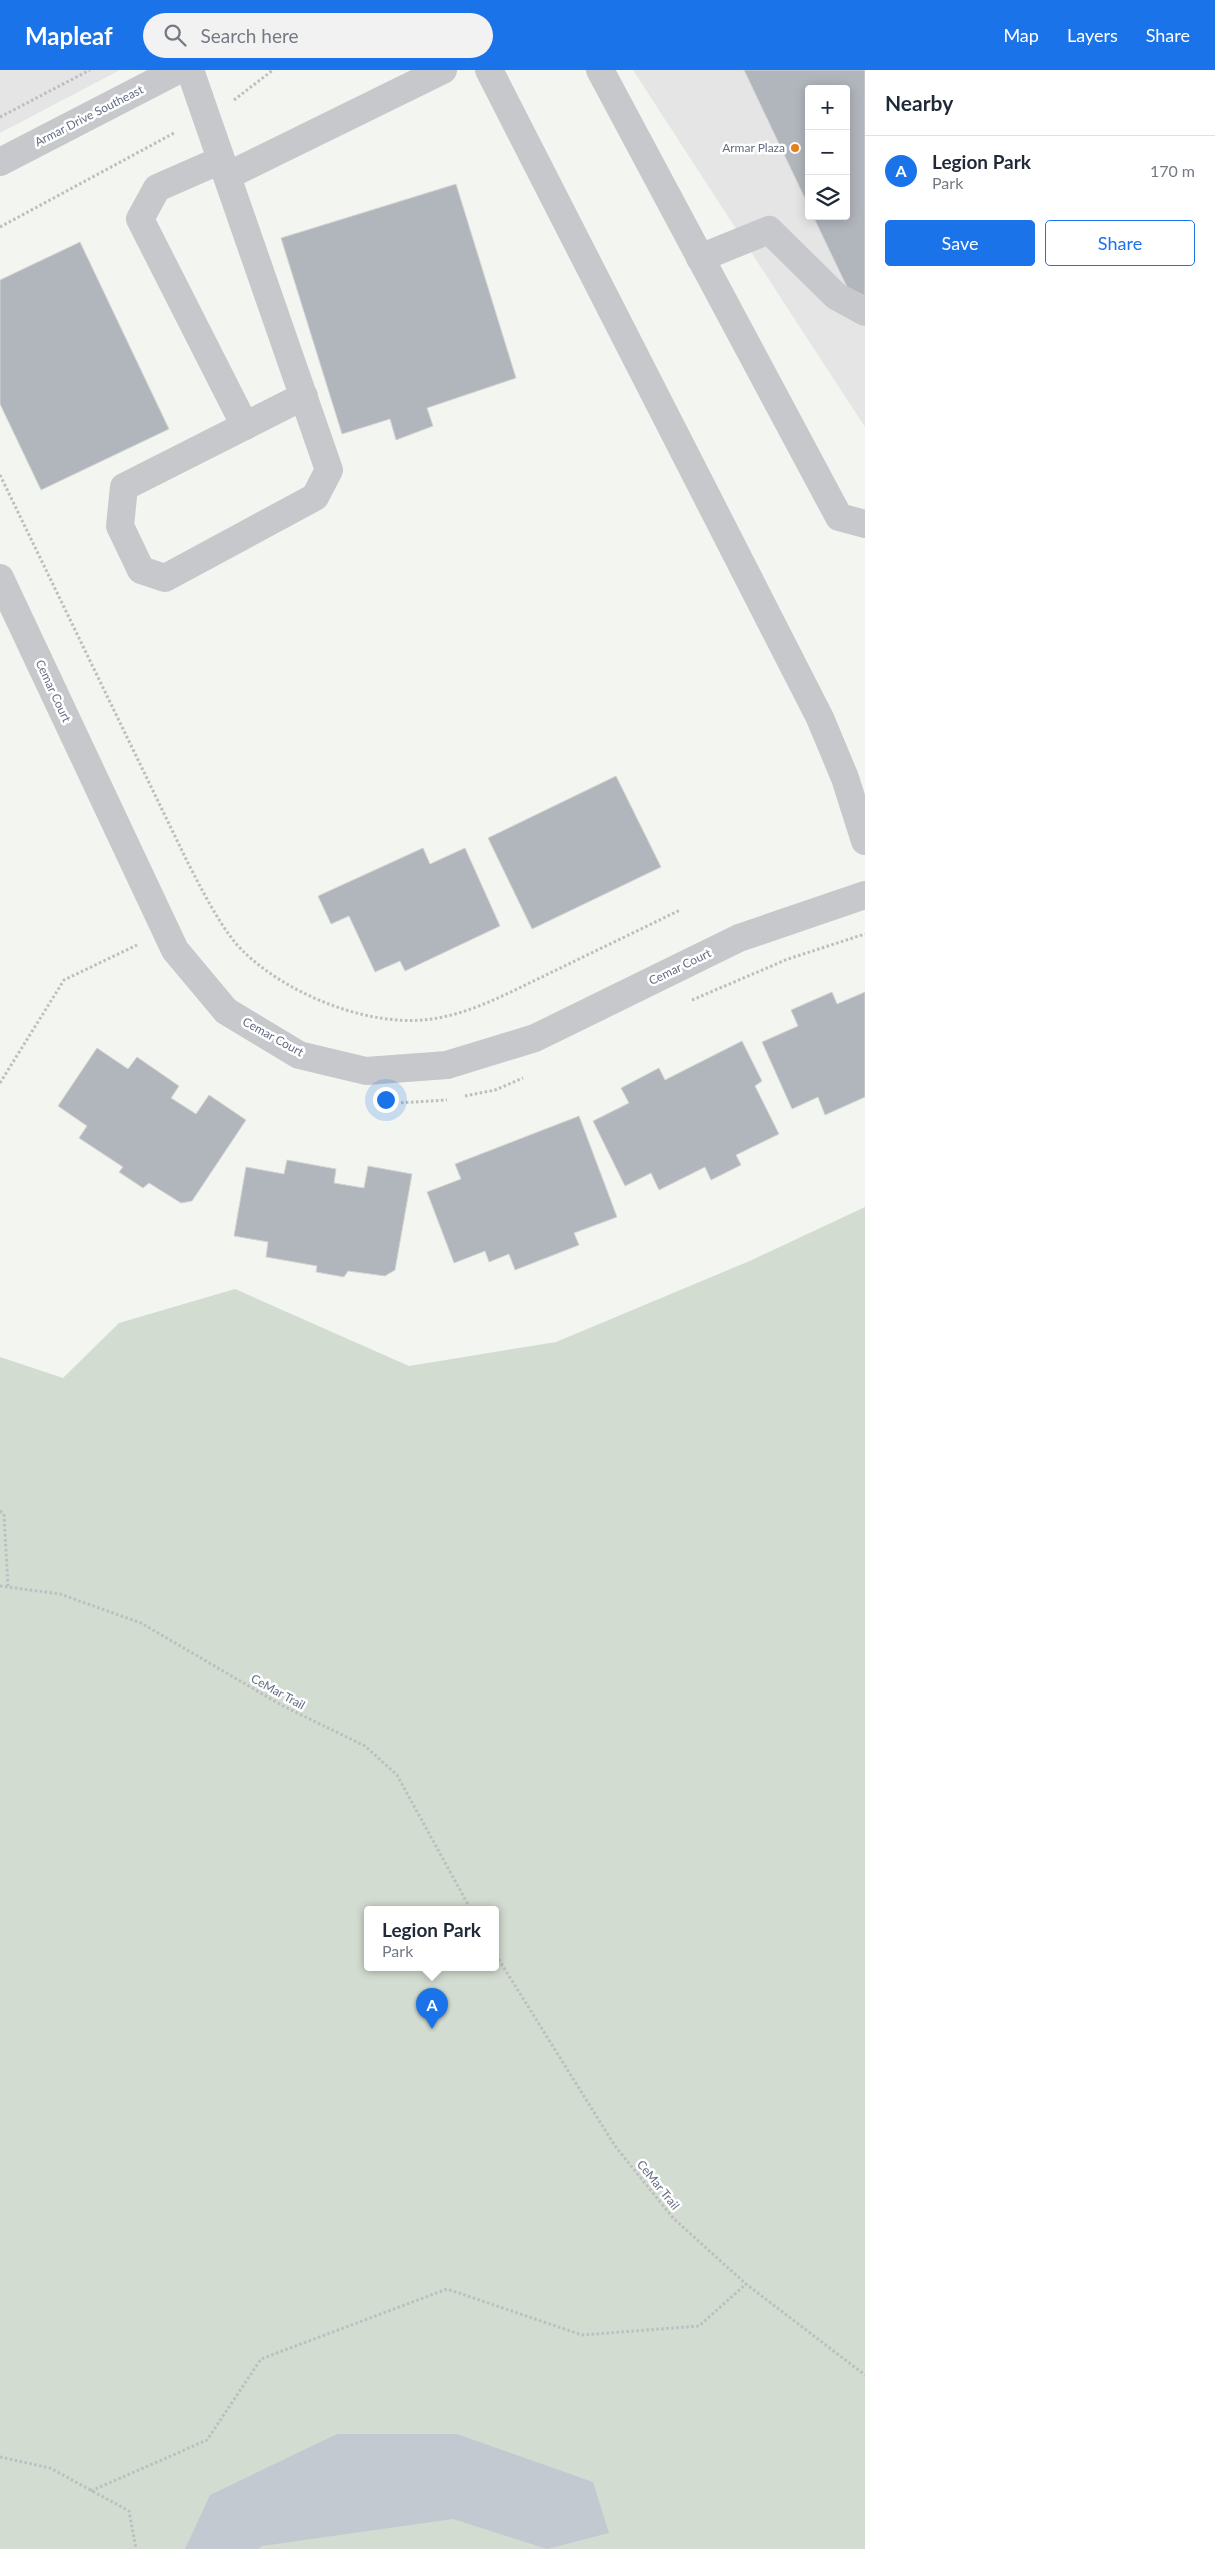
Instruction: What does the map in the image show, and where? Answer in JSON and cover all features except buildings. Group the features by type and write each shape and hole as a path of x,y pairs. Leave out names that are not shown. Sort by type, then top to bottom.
{"street":[{"name":"Armar Drive Southeast","path":"0,162 178,70"},
{"path":"190,70 304,396 329,470 315,497 165,578 141,570 120,526 124,486 304,396"},
{"path":"245,426 140,219 157,188 224,168 443,70"},
{"path":"488,70 820,718 845,778 865,841"},
{"path":"600,70 839,516 865,524"},
{"path":"700,258 769,230 836,296 865,312"},
{"name":"Cemar Court","path":"0,578 175,950 226,1011 299,1055 366,1072 447,1065 535,1038 739,938 865,895"}],"path":[{"path":"0,117 90,70"},
{"path":"0,227 225,106 274,70"},
{"path":"0,475 187,861 212,908 244,952 295,991 340,1009 392,1018 431,1019 482,1004 680,910"},
{"path":"0,1082 64,980 137,945"},
{"path":"0,1511 4,1514 8,1587"},
{"name":"CeMar Trail","path":"0,1586 60,1594 141,1623 283,1706 365,1746 397,1775 469,1906"},
{"name":"CeMar Trail","path":"499,1960 615,2146 673,2218 746,2284 865,2375"},
{"path":"91,2491 207,2440 261,2359 448,2289 582,2334 699,2326 746,2284"},
{"path":"0,2457 50,2468 129,2511 136,2549"}],"shaded area":[{"path":"0,70 120,70 0,133"},
{"path":"633,70 865,70 865,427"},
{"path":"865,1207 865,2549 0,2549 0,1357 63,1378 119,1323 235,1289 409,1366 556,1342 752,1260"},
{"path":"337,2434 457,2434 593,2482 609,2533 547,2549 453,2519 262,2546 258,2549 185,2549 210,2495"}],"place":[{"name":"Armar Plaza","path":"795,148"},
{"name":"Legion Park","path":"432,2029"}]}
